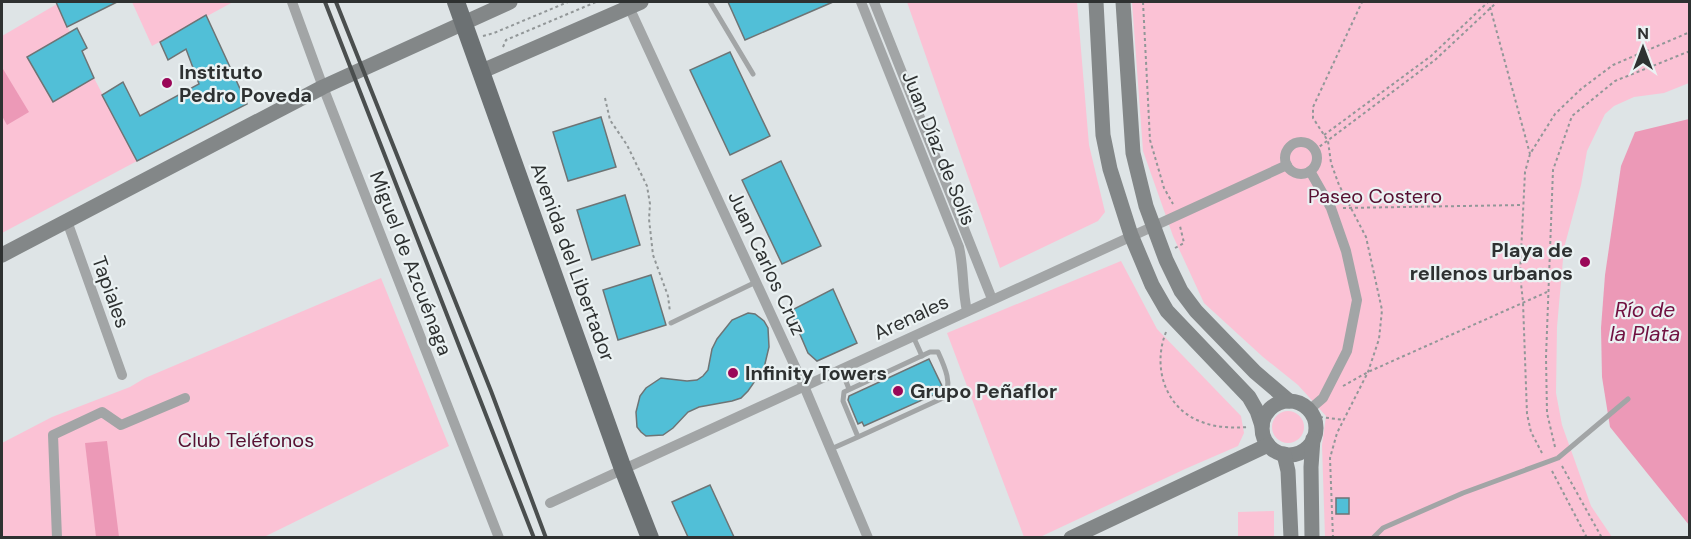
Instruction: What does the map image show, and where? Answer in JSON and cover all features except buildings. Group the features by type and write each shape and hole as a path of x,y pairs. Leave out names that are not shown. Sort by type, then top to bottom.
{"main road":[{"name":"Avenida del Libertador","path":"456,2 466,30 487,69 623,469 650,537"}],"street":[{"name":"Miguel de Azcuénaga","path":"292,2 499,537"},
{"path":"2,255 323,87 466,30 510,2"},
{"name":"Juan Díaz de Solís","path":"861,2 959,247 967,311"},
{"name":"Juan Díaz de Solís","path":"874,2 992,299"},
{"path":"1096,2 1103,135 1110,169 1131,235 1152,285 1174,320 1249,397 1257,411 1264,439 1268,445 1284,454 1301,451 1313,439"},
{"path":"1123,2 1133,153 1152,225 1181,291 1196,311 1255,372 1289,401 1304,405 1311,413 1316,432 1313,439 1311,467 1312,537"},
{"path":"487,69 633,3"},
{"name":"Juan Carlos Cruz","path":"633,3 804,386 868,537"},
{"path":"1305,143 1315,150 1317,161 1310,171 1297,174 1287,165 1286,153 1293,144 1305,143"},
{"name":"Arenales","path":"550,503 1287,165"},
{"path":"1310,171 1331,208 1346,251 1357,300 1347,351 1323,398 1311,413"},
{"name":"Tapiales","path":"67,220 122,375"},
{"path":"57,537 53,435 102,412 121,425 185,398"},
{"path":"1262,426 1264,417 1274,405 1289,401"},
{"path":"1071,537 1268,445"},
{"path":"1284,454 1288,471 1290,537"}],"lane":[{"path":"710,2 753,74"},
{"path":"671,323 756,282"},
{"path":"913,336 922,356"},
{"path":"831,449 858,437 946,395 949,387 948,380 938,352 933,351 844,392 842,398 858,437"},
{"path":"841,369 849,389"},
{"path":"1373,537 1383,528 1463,493 1548,464 1628,399"}],"path":[{"path":"466,30 494,33 568,2"},
{"path":"487,69 506,40 596,2"},
{"path":"1143,2 1150,140 1164,188 1178,214 1184,243 1164,254"},
{"path":"1333,537 1330,458 1337,433 1368,372 1379,339 1382,310 1366,237 1350,208 1331,163 1328,141 1313,118 1313,107 1362,2"},
{"path":"1324,135 1431,56 1486,2"},
{"path":"1315,150 1435,60 1497,2"},
{"path":"1490,7 1530,154"},
{"path":"1587,537 1531,432 1527,414 1520,274 1525,172 1530,154 1555,114 1581,89 1605,71 1635,54 1689,32"},
{"path":"1602,537 1558,458 1547,413 1547,292 1553,171 1572,116 1615,81 1689,51"},
{"path":"605,98 610,120 627,145 647,186 653,255 668,296 671,323"},
{"path":"1331,208 1523,205"},
{"path":"1323,398 1368,372 1547,292"},
{"path":"1174,320 1165,334 1160,368 1169,394 1178,406 1200,422 1216,426 1238,428 1262,426"},
{"path":"1311,413 1344,420"}],"green space":[{"path":"132,2 233,2 152,46"},
{"path":"907,2 1077,2 1089,145 1105,212 1098,221 1000,268"},
{"name":"Paseo Costero","path":"1132,2 1689,2 1689,83 1664,93 1634,97 1614,106 1605,114 1587,151 1581,185 1564,248 1557,327 1556,393 1562,425 1591,506 1612,537 1325,537 1322,445 1326,416 1298,385 1263,357 1204,303 1173,236 1143,151"},
{"path":"57,4 70,32 27,57 53,102 94,78 137,161 2,233 2,36"},
{"path":"1121,261 1157,329 1241,416 1244,433 1238,446 1040,537 1024,537 947,333"},
{"name":"Club Teléfonos","path":"381,278 449,446 264,537 2,538 2,443 52,417 130,387 145,378"},
{"path":"1288,411 1300,415 1304,427 1300,439 1288,443 1276,439 1272,427 1276,415"},
{"path":"1274,511 1274,537 1238,537 1238,512"}],"water":[{"path":"3,69 29,112 7,125 2,116"},
{"name":"Río de la Plata","path":"1689,119 1689,525 1610,427 1602,377 1601,328 1605,275 1621,166 1635,132"},
{"path":"107,441 119,537 96,537 85,443"}],"railway":[{"path":"325,2 534,538"},
{"path":"336,2 491,391 546,538"}],"place":[{"name":"Instituto Pedro Poveda","path":"167,83"},
{"name":"Playa de rellenos urbanos","path":"1585,262"},
{"name":"Infinity Towers","path":"733,373"},
{"name":"Grupo Peñaflor","path":"898,391"}]}
